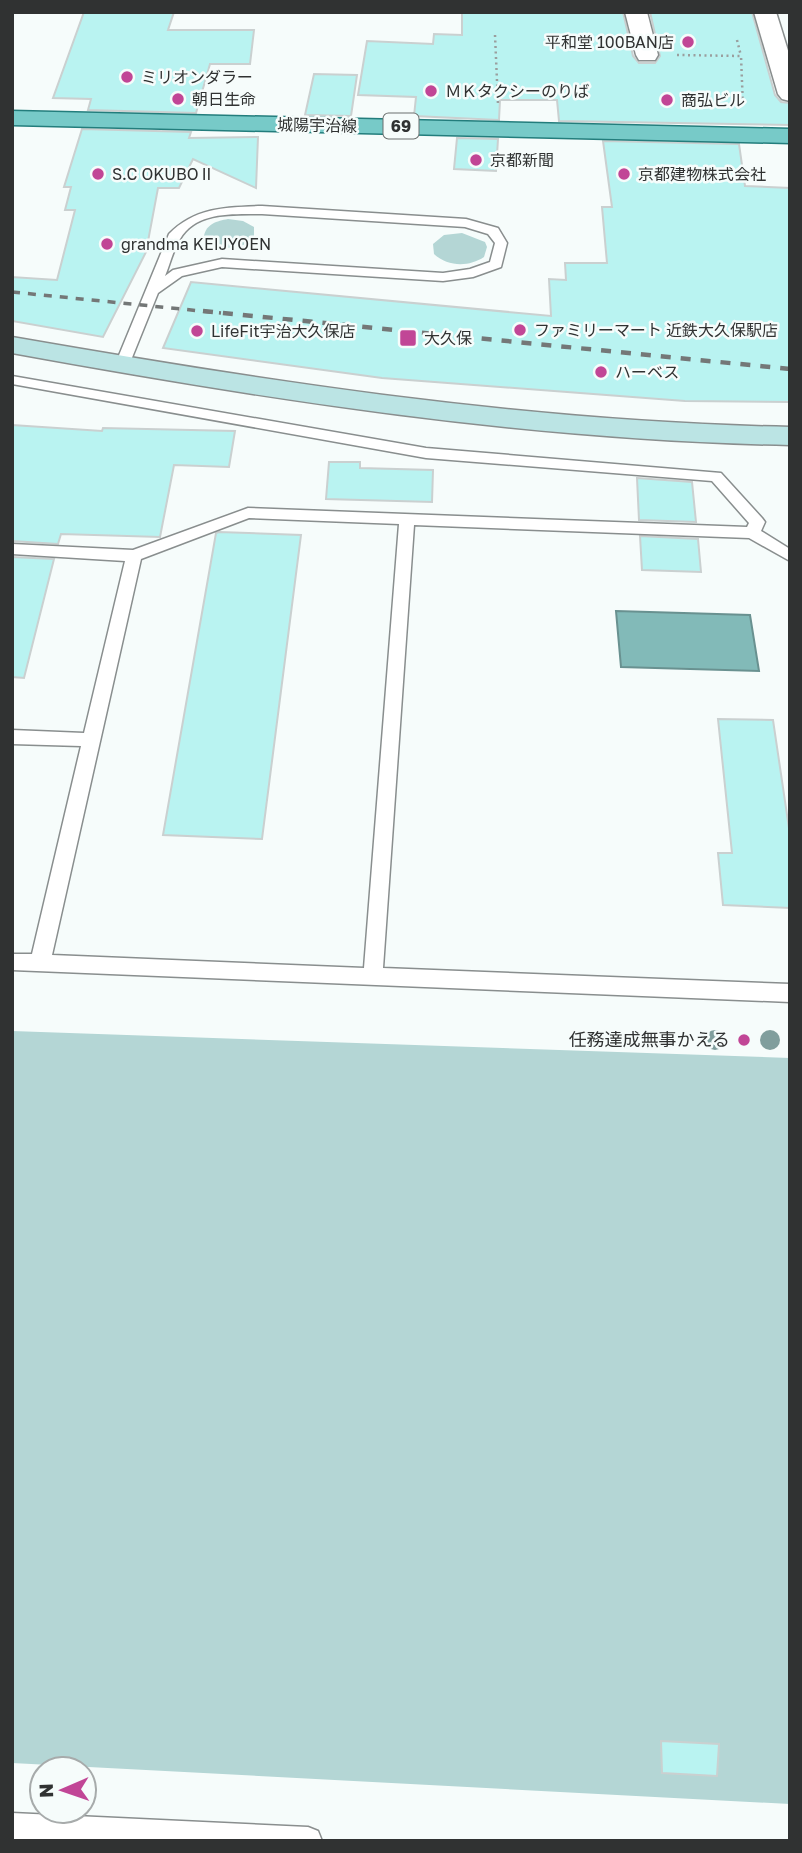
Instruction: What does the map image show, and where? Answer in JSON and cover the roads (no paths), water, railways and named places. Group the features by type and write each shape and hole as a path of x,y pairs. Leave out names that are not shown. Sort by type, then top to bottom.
{"main road":[{"name":"城陽宇治線","path":"12,118 790,136"}],"street":[{"path":"636,12 647,55"},
{"path":"765,12 790,94"},
{"path":"12,345 122,365 458,415 648,432 790,436"}],"lane":[{"path":"122,365 174,237 186,224 202,216 222,211 262,210 466,222 493,231 501,243 496,264 473,273 453,276 394,275 222,263 178,274 153,290"},
{"path":"12,380 426,453 716,477 757,522 752,533"},
{"path":"12,549 134,556 248,513 752,533 790,556"},
{"path":"373,975 407,519"},
{"path":"40,964 134,556"},
{"path":"12,737 91,740"},
{"path":"12,962 790,993"},
{"path":"12,1827 308,1841"}],"railway":[{"path":"12,292 221,313"},
{"path":"203,311 790,369"}],"place":[{"name":"平和堂 100BAN店","path":"688,42"},
{"name":"ミリオンダラー","path":"127,77"},
{"name":"ＭＫタクシーのりば","path":"431,91"},
{"name":"朝日生命","path":"178,99"},
{"name":"商弘ビル","path":"667,100"},
{"name":"京都新聞","path":"476,160"},
{"name":"S.C OKUBOⅡ","path":"98,174"},
{"name":"京都建物株式会社","path":"624,174"},
{"name":"grandma KEIJYOEN","path":"107,244"},
{"name":"ファミリーマート 近鉄大久保駅店","path":"520,330"},
{"name":"LifeFit宇治大久保店","path":"197,331"},
{"name":"大久保","path":"408,338"},
{"name":"ハーベス","path":"601,372"},
{"name":"任務達成無事かえる","path":"744,1040"}]}
